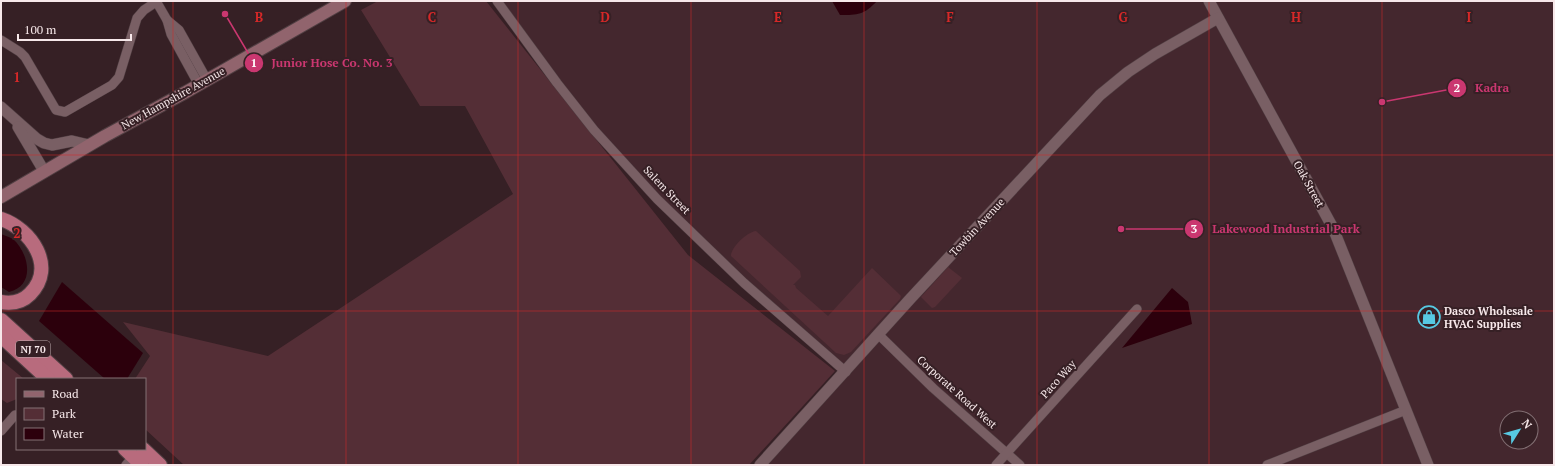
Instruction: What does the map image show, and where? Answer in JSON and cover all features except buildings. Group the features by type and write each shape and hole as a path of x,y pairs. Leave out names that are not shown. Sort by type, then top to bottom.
{"highway":[{"path":"1,220 11,223 27,235 38,253 41,271 37,285 27,297 13,303 1,302"},
{"name":"NJ 70","path":"1,320 65,378"},
{"name":"NJ 70","path":"1,336 47,378"},
{"path":"134,457 160,465"}],"main road":[{"name":"New Hampshire Avenue","path":"1,197 89,145 345,1"}],"street":[{"name":"Salem Street","path":"497,1 557,83 594,130 657,199 744,283 846,372"},
{"name":"Oak Street","path":"1209,1 1333,228 1428,465"},
{"path":"1,40 25,57 56,110 58,112 65,112 112,85 120,75 137,18 144,10 156,2 167,20 171,34 203,82"},
{"name":"Towbin Avenue","path":"760,465 1100,94 1128,72 1155,54 1218,18"},
{"path":"1,107 37,139 44,143 52,145 72,141 89,145"},
{"path":"12,118 44,171"},
{"name":"Paco Way","path":"996,465 1137,309"},
{"name":"Corporate Road West","path":"879,334 933,388 1020,465"},
{"path":"1266,465 1406,410"},
{"path":"1,431 16,415"}],"shaded area":[{"path":"499,1 1554,1 1554,465 760,465 846,372 744,283 594,130"}],"green space":[{"path":"378,1 486,1 688,255 835,371 749,465 184,465 146,430 146,378 136,378 150,356 123,322 268,356 513,194 465,106 420,106 361,10"},
{"path":"756,231 800,271 801,277 793,285 795,285 796,288 828,316 872,268 901,296 900,299 851,352 844,355 836,353 731,256 734,248 740,240 748,234"},
{"path":"948,267 962,278 935,307 932,308 921,297"},
{"path":"1,360 23,378 16,378 16,399 7,403 1,399"}],"water":[{"path":"832,1 877,1 864,12 852,15 840,15"},
{"path":"1,234 13,239 19,245 26,260 26,276 23,283 18,289 9,292 1,287"},
{"path":"62,282 143,353 128,378 104,378 39,321"},
{"path":"1172,288 1188,302 1192,324 1122,348"}],"place":[{"name":"Junior Hose Co. No. 3","path":"225,14"},
{"name":"Kadra","path":"1382,102"},
{"name":"Lakewood Industrial Park","path":"1121,229"},
{"name":"Dasco Wholesale HVAC Supplies","path":"1429,317"}]}
